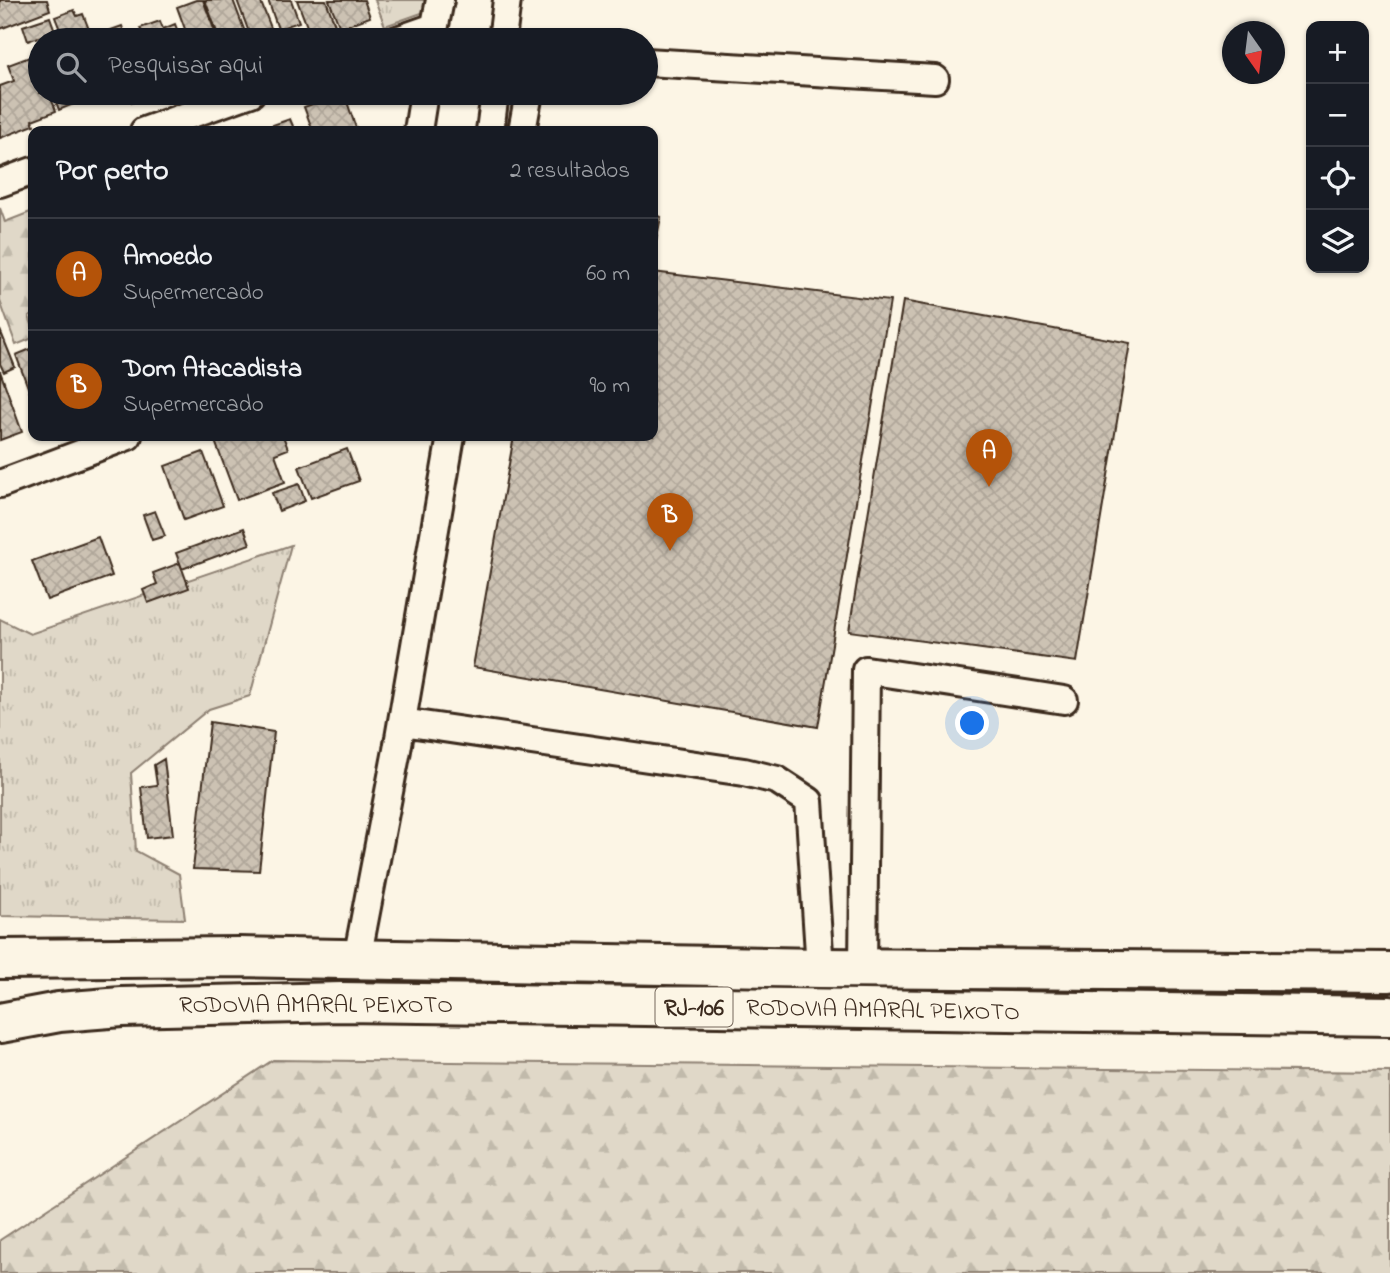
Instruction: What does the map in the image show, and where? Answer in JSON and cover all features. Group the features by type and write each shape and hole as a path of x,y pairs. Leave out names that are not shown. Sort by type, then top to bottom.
{"highway":[{"name":"RODOVIA AMARAL PEIXOTO","path":"0,960 239,957 820,968 1390,972"},
{"name":"RODOVIA AMARAL PEIXOTO","path":"0,1023 58,1012 122,1007 342,1002 1390,1016"}],"street":[{"path":"434,28 440,0"},
{"path":"504,28 507,0"},
{"path":"658,63 935,79"},
{"path":"158,126 217,105"},
{"path":"419,126 422,105"},
{"path":"490,126 493,105"},
{"path":"523,126 527,105"},
{"path":"0,183 28,173"},
{"path":"0,484 115,441"},
{"path":"410,724 450,441"},
{"path":"357,960 410,724 468,441"},
{"path":"863,968 866,670 1063,700"},
{"path":"410,724 744,772 777,780 809,801 820,968"}],"green space":[{"path":"375,0 434,0 433,9 385,26"},
{"path":"0,208 5,222 28,213 28,340 16,345 0,301"},
{"path":"291,545 250,696 209,709 131,773 136,851 179,874 185,919 0,916 0,619 30,634"},
{"path":"273,1060 1390,1072 1390,1273 0,1273 0,1240"}],"building":[{"path":"0,0 47,0 50,10 0,29"},
{"path":"203,0 214,28 185,28 177,7"},
{"path":"205,0 233,0 244,28 216,28"},
{"path":"237,0 260,0 271,28 247,28"},
{"path":"268,0 291,0 299,22 278,28"},
{"path":"297,0 326,0 336,28 308,28"},
{"path":"329,0 364,0 370,17 340,28"},
{"path":"74,10 77,16 83,14 88,28 59,28 55,17"},
{"path":"50,17 54,28 28,28 28,41 23,26"},
{"path":"160,21 163,28 140,28"},
{"path":"28,58 28,105 54,105 56,111 32,120 34,125 0,138 0,86 14,81 8,65"},
{"path":"57,105 71,105 59,110"},
{"path":"348,105 355,126 311,126 304,107"},
{"path":"290,119 293,126 270,126"},
{"path":"658,273 890,301 818,727 473,667 513,441 658,441"},
{"path":"903,301 1130,343 1077,662 849,631"},
{"path":"0,330 15,367 4,372 0,364"},
{"path":"28,350 28,387 16,355"},
{"path":"0,371 22,432 0,440"},
{"path":"215,441 285,441 288,449 275,454 285,482 237,500"},
{"path":"347,449 359,481 311,498 299,467"},
{"path":"203,452 223,506 184,520 165,466"},
{"path":"299,484 305,501 279,511 272,493"},
{"path":"155,511 165,536 152,540 143,515"},
{"path":"244,528 250,544 182,569 176,553"},
{"path":"98,537 112,576 47,600 32,561"},
{"path":"180,563 189,588 148,603 143,590 157,584 153,573"},
{"path":"210,722 274,732 259,871 193,869"},
{"path":"164,759 173,835 147,838 141,787 157,785 154,765"}],"place":[{"name":"Amoedo","path":"989,487"},
{"name":"Dom Atacadista","path":"670,551"}]}
